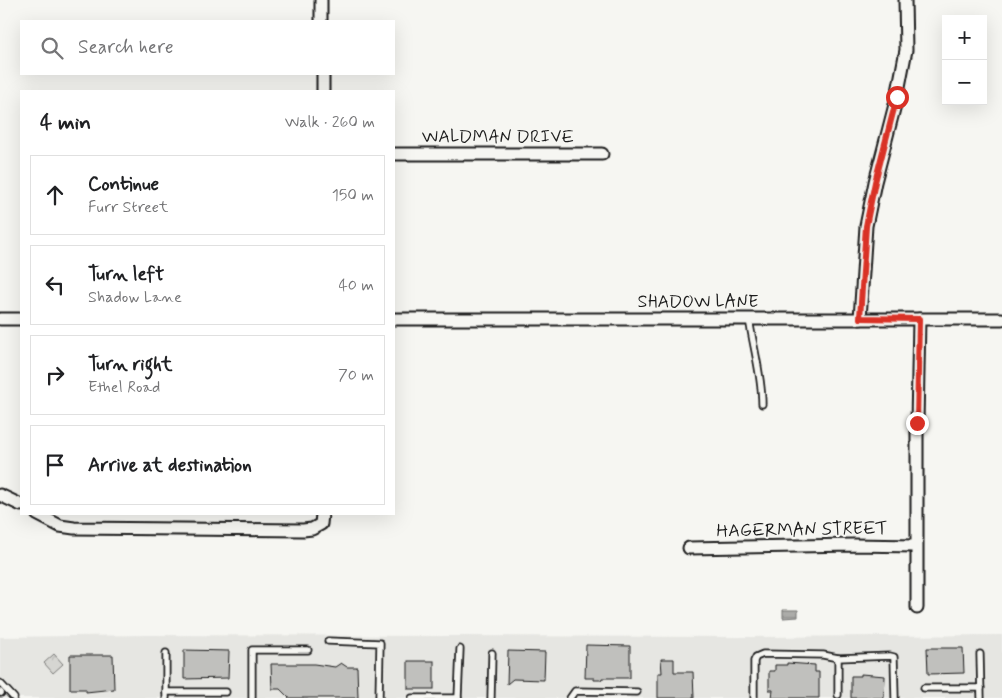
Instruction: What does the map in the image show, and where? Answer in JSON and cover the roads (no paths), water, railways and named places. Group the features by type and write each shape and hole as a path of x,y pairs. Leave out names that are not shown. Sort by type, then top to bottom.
{"street":[{"path":"321,0 321,20"},
{"path":"860,318 866,226 875,182 894,112 906,50 904,0"},
{"path":"323,75 324,90"},
{"name":"WALDMAN DRIVE","path":"395,154 602,154"},
{"path":"0,319 20,319"},
{"name":"SHADOW LANE","path":"395,319 1002,319"},
{"path":"917,608 919,319"},
{"path":"0,495 20,505"},
{"path":"39,515 60,526 74,528 303,530 312,529 322,519"},
{"name":"HAGERMAN STREET","path":"688,548 853,545 916,546"}],"lane":[{"path":"749,318 762,384 762,404"},
{"path":"328,641 380,643 379,698"},
{"path":"412,698 458,698 460,649"},
{"path":"252,698 252,650 308,650"},
{"path":"166,653 166,695 226,692"},
{"path":"491,698 492,653"},
{"path":"754,698 754,660 763,654 823,654 838,658 890,656 894,658 895,698"},
{"path":"980,654 981,698"},
{"path":"838,658 838,695"},
{"path":"924,688 981,688"},
{"path":"1,690 14,698"},
{"path":"570,698 575,692 637,692"}]}
